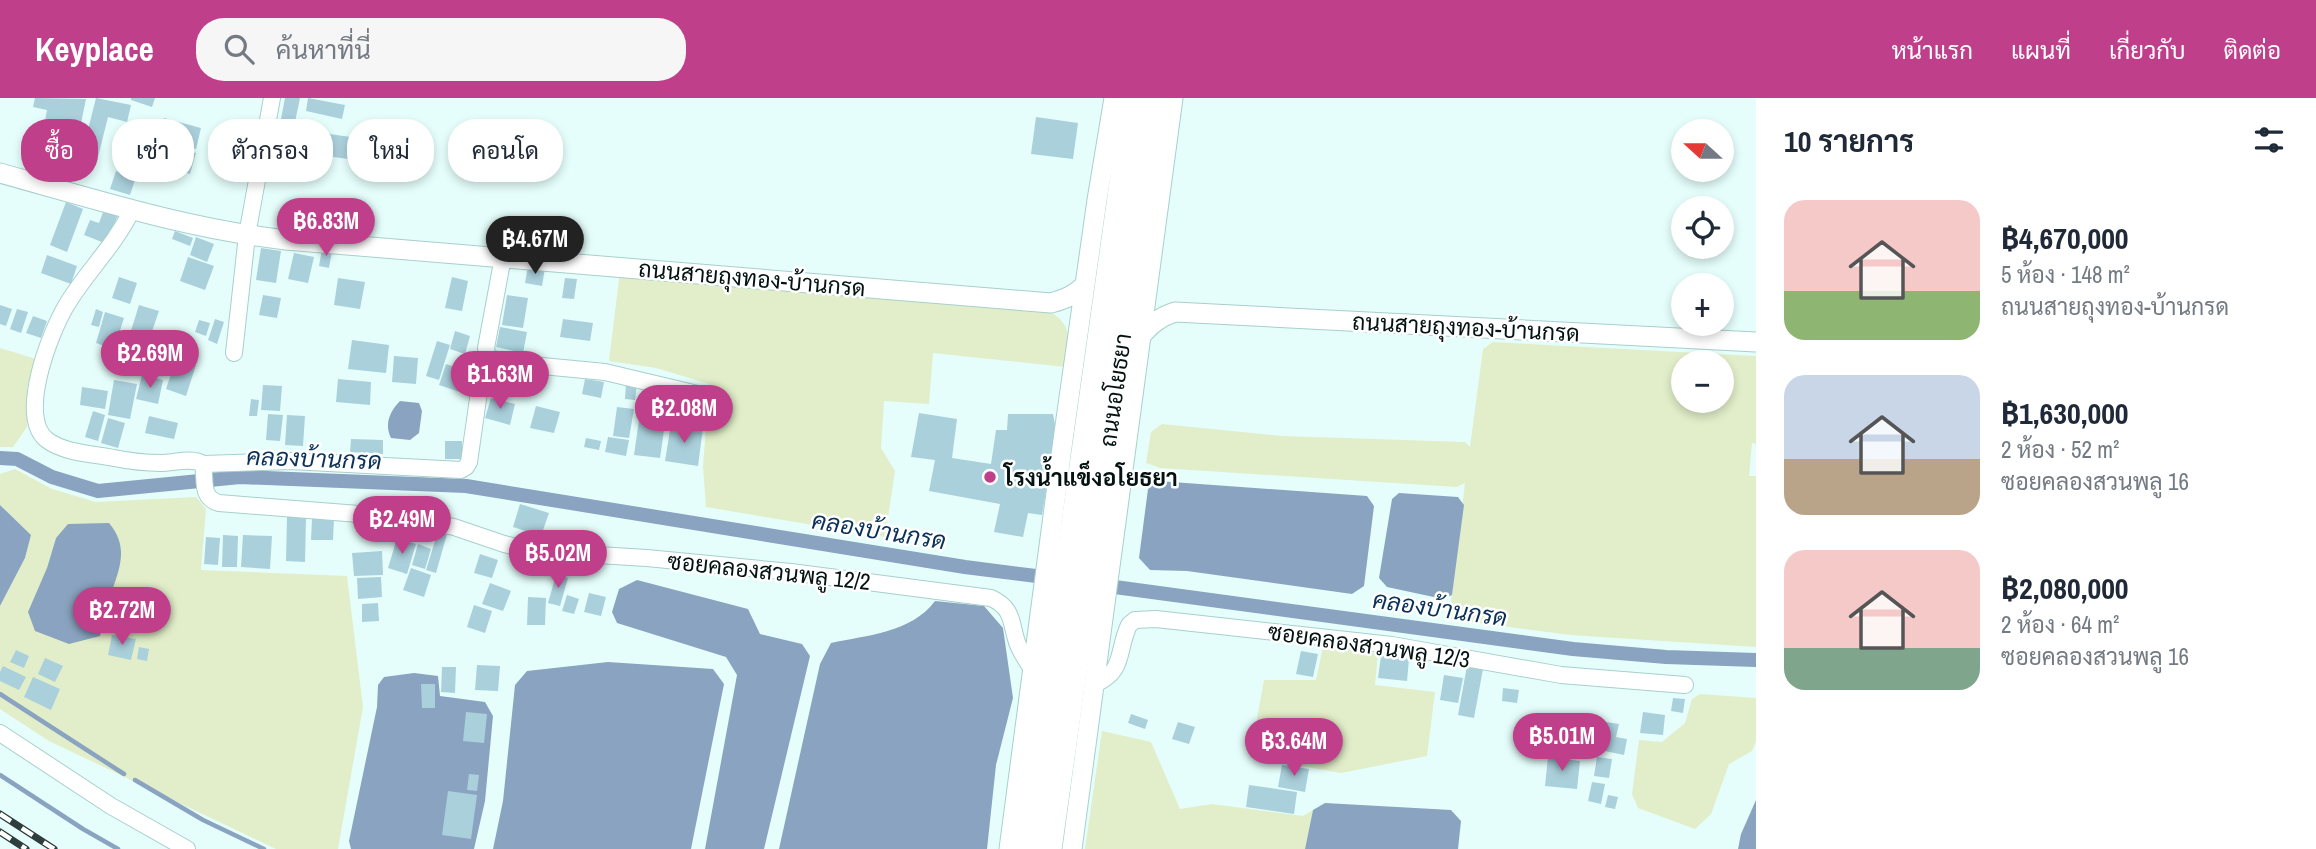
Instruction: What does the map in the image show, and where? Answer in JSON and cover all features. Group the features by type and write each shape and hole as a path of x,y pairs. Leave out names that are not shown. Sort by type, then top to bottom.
{"main road":[{"name":"ถนนอโยธยา","path":"1078,569 1133,98"},
{"name":"ถนนอโยธยา","path":"1049,849 1071,695 1072,611 1156,98"},
{"name":"ถนนอโยธยา","path":"1027,849 1048,692 1072,611"}],"street":[{"path":"234,353 247,235 272,98"},
{"name":"ถนนอโยธยา","path":"1078,569 1079,330 1114,98"},
{"name":"ถนนอโยธยา","path":"1072,849 1093,685 1072,611 1078,569 1141,336 1173,98"},
{"name":"ถนนสายถุงทอง-บ้านกรด","path":"0,173 132,210 247,235 363,247 1051,303"},
{"path":"132,210 114,242 72,296 58,322 38,383 34,415 39,432 48,441 64,448 118,459 161,463 195,461 204,468 243,461 322,461 461,470 466,467 481,378 488,358 486,348 503,257"},
{"path":"1149,281 1163,305 1175,312"},
{"path":"1051,303 1065,299 1085,285"},
{"path":"1051,303 1072,318 1079,330"},
{"path":"1141,336 1161,317 1175,312"},
{"name":"ถนนสายถุงทอง-บ้านกรด","path":"1175,312 1756,342"},
{"path":"488,358 511,363 605,372 706,396"},
{"name":"ซอยคลองสวนพลู 12/2","path":"204,468 205,489 210,500 219,503 410,518 454,527 532,551 647,558 791,572 990,598 999,602 1010,613 1022,655 1033,670"},
{"name":"ถนนอโยธยา","path":"1009,849 1033,670 1072,611"},
{"name":"ซอยคลองสวนพลู 12/3","path":"1093,685 1113,673 1129,625 1135,620 1156,619 1392,645 1561,674 1685,685"},
{"path":"0,733 111,806 187,849"}],"green space":[{"path":"620,271 1048,310 1062,322 1068,334 1066,367 933,353 929,404 884,401 881,448 895,471 885,537 706,507 703,467 709,384 656,368 609,361"},
{"path":"1493,342 1671,351 1671,413 1734,413 1734,355 1756,356 1756,444 1752,443 1749,476 1756,476 1756,647 1570,635 1449,619 1465,483 1457,487 1160,468 1146,463 1151,432 1162,424 1282,436 1465,442 1470,447 1483,349"},
{"path":"0,348 36,359 27,388 27,427 13,447 0,447"},
{"path":"15,469 52,489 96,502 196,497 206,509 201,570 347,576 363,707 338,849 276,849 49,741 0,709 0,606 25,558 31,535 0,505 0,474","holes":["56,538 108,601 100,636 47,568"]},
{"path":"1323,647 1378,653 1375,685 1435,692 1427,756 1341,773 1250,757 1264,680 1316,680"},
{"path":"1700,694 1756,698 1756,741 1752,751 1729,764 1711,814 1695,829 1638,808 1632,794 1639,740 1662,742 1685,723 1692,699"},
{"path":"1102,731 1151,742 1180,809 1212,804 1303,816 1313,810 1305,849 1085,849"}],"water":[{"path":"400,401 419,403 422,411 419,433 410,440 391,438 389,433 389,418"},
{"path":"1158,481 1367,496 1374,506 1364,586 1352,594 1187,571 1150,570 1139,558 1148,489"},
{"path":"1399,493 1458,497 1464,505 1452,595 1443,599 1387,587 1379,578 1392,499"},
{"path":"0,505 31,535 25,558 0,606"},
{"path":"109,523 119,541 121,559 100,636 69,644 35,631 28,612 47,568 56,538 68,524"},
{"path":"637,580 748,609 760,634 802,644 810,656 764,849 705,849 737,675 726,657 617,623 612,612 619,589"},
{"path":"935,601 984,606 1003,628 1013,698 996,765 987,849 779,849 820,664 831,643 873,635 901,626 925,612"},
{"path":"608,662 713,669 724,684 691,849 493,849 503,801 515,685 527,671"},
{"path":"414,673 438,676 440,696 485,702 493,716 485,801 474,849 351,849 349,841 377,707 378,685 384,677"},
{"path":"1756,800 1756,849 1738,849 1741,834"},
{"path":"1325,803 1451,810 1461,821 1458,849 1305,849 1313,810"}],"building":[{"path":"35,98 86,99 82,119 45,119 47,110 33,107"},
{"path":"96,98 131,105 128,119 108,117 98,157 98,119 91,119"},
{"path":"131,98 155,98 152,107"},
{"path":"285,98 300,98 296,119 281,119"},
{"path":"308,98 345,105 342,119 306,111"},
{"path":"1036,117 1078,123 1073,159 1031,154"},
{"path":"194,126 201,128 194,148"},
{"path":"333,134 347,136 347,159 333,157"},
{"path":"112,182 134,182 130,195 110,189"},
{"path":"66,202 83,209 67,252 50,245"},
{"path":"307,205 347,209 345,229 306,225"},
{"path":"105,207 119,212 107,244 84,235 90,220 99,223"},
{"path":"175,231 193,238 190,246 172,239"},
{"path":"196,237 214,244 207,262 190,255"},
{"path":"261,248 281,251 276,283 256,280"},
{"path":"322,249 332,251 329,268 319,266"},
{"path":"294,253 314,257 308,283 288,279"},
{"path":"47,255 77,266 71,284 41,273"},
{"path":"188,257 214,266 205,290 180,281"},
{"path":"528,266 545,268 542,286 525,283"},
{"path":"119,277 137,283 130,304 112,298"},
{"path":"452,277 468,281 462,311 445,308"},
{"path":"338,278 365,282 360,309 334,305"},
{"path":"565,278 577,279 574,299 562,298"},
{"path":"263,295 281,298 277,318 259,315"},
{"path":"507,295 528,298 523,328 502,325"},
{"path":"0,305 12,309 6,326 0,324"},
{"path":"139,305 159,311 149,340 130,334"},
{"path":"17,309 28,312 21,333 10,329"},
{"path":"96,309 103,312 99,327 91,325"},
{"path":"105,312 124,318 114,349 96,343"},
{"path":"33,316 47,321 41,338 26,333"},
{"path":"215,319 224,322 217,344 208,340"},
{"path":"563,319 593,323 590,341 560,337"},
{"path":"199,320 210,323 206,336 195,332"},
{"path":"500,327 527,332 523,353 496,347"},
{"path":"455,331 470,336 465,354 450,349"},
{"path":"135,338 152,343 147,359 131,354"},
{"path":"352,340 389,345 386,373 348,369"},
{"path":"437,341 450,345 439,380 426,376"},
{"path":"124,355 142,360 137,376 119,371"},
{"path":"394,356 418,358 416,384 392,382"},
{"path":"176,359 196,365 186,396 166,389"},
{"path":"446,364 466,371 460,392 439,385"},
{"path":"505,367 522,371 519,385 502,380"},
{"path":"142,375 163,380 158,404 136,399"},
{"path":"338,379 371,382 370,405 336,402"},
{"path":"585,379 604,382 601,398 582,394"},
{"path":"114,380 137,384 130,419 108,415"},
{"path":"626,383 637,384 635,400 625,399"},
{"path":"263,385 282,386 280,411 261,410"},
{"path":"82,387 108,391 105,409 80,405"},
{"path":"491,398 515,404 510,425 485,418"},
{"path":"251,399 259,400 257,416 249,416"},
{"path":"536,406 560,412 554,433 530,428"},
{"path":"641,406 667,409 660,458 634,455"},
{"path":"617,407 634,409 629,438 613,436"},
{"path":"93,411 105,415 98,441 85,437"},
{"name":"โรงน้ำแข็งอโยธยา","path":"919,413 957,419 952,458 991,464 996,430 1007,430 1008,414 1053,414 1056,430 1042,515 1028,513 1023,537 994,532 1000,504 929,491 935,460 911,457"},
{"path":"268,414 283,415 280,441 266,440"},
{"path":"287,415 305,416 303,446 285,445"},
{"path":"149,416 178,423 174,439 145,433"},
{"path":"108,418 125,423 118,448 101,443"},
{"path":"671,424 703,428 698,466 665,461"},
{"path":"608,437 629,440 626,456 605,452"},
{"path":"586,438 601,441 599,450 584,447"},
{"path":"351,439 383,440 383,454 350,452"},
{"path":"445,441 462,441 462,459 445,459"},
{"path":"520,504 549,513 541,536 513,527"},
{"path":"287,517 306,517 305,562 286,561"},
{"path":"312,519 334,519 333,540 311,540"},
{"path":"365,523 380,524 379,539 363,538"},
{"path":"438,531 447,534 436,573 426,570"},
{"path":"223,535 238,536 237,567 222,567"},
{"path":"243,535 272,536 270,569 241,567"},
{"path":"206,537 220,538 218,565 204,564"},
{"path":"397,538 416,544 407,574 388,568"},
{"path":"418,544 431,549 425,569 412,565"},
{"path":"382,551 383,575 354,576 352,553"},
{"path":"480,554 498,560 492,578 474,573"},
{"path":"411,568 431,575 424,597 403,590"},
{"path":"556,575 568,578 560,606 548,603"},
{"path":"381,577 382,597 358,599 357,578"},
{"path":"490,583 511,591 503,611 482,604"},
{"path":"589,593 606,597 601,616 584,612"},
{"path":"567,595 579,599 574,614 562,611"},
{"path":"528,597 546,598 545,625 527,625"},
{"path":"378,603 379,621 362,622 362,604"},
{"path":"474,605 492,611 485,633 467,627"},
{"path":"112,635 136,639 131,660 108,655"},
{"path":"139,647 149,649 147,661 137,659"},
{"path":"16,650 29,656 24,668 10,662"},
{"path":"1301,651 1318,654 1313,677 1296,674"},
{"path":"1381,656 1409,659 1407,681 1378,678"},
{"path":"45,658 63,666 55,682 38,674"},
{"path":"477,665 500,666 498,691 475,690"},
{"path":"3,666 26,677 19,690 0,681"},
{"path":"1467,666 1483,669 1474,718 1458,715"},
{"path":"442,667 456,667 455,693 441,692"},
{"path":"1444,675 1463,678 1458,703 1440,700"},
{"path":"33,677 60,689 51,710 24,697"},
{"path":"421,684 435,684 435,708 422,708"},
{"path":"1503,688 1519,690 1517,703 1502,701"},
{"path":"1673,698 1685,699 1683,713 1671,711"},
{"path":"466,712 487,714 484,743 463,741"},
{"path":"1643,712 1665,715 1663,735 1640,733"},
{"path":"1131,714 1148,720 1145,729 1128,723"},
{"path":"1600,721 1619,724 1616,737 1627,739 1624,755 1595,749"},
{"path":"1178,722 1195,727 1189,744 1172,739"},
{"path":"1548,757 1580,761 1577,789 1545,786"},
{"path":"1597,757 1612,759 1609,778 1594,776"},
{"path":"1282,765 1309,769 1305,792 1278,787"},
{"path":"469,774 479,775 477,791 467,790"},
{"path":"1592,782 1605,784 1601,804 1588,801"},
{"path":"1249,785 1297,792 1294,814 1246,807"},
{"path":"448,791 477,795 471,839 442,835"},
{"path":"1608,795 1618,797 1615,809 1605,807"}],"waterway":[{"name":"คลองบ้านกรด","path":"0,458 17,459 52,477 98,491 240,477 466,486 965,567 1052,578"},
{"name":"คลองบ้านกรด","path":"1100,585 1573,649 1666,657 1756,660"},
{"path":"0,694 124,774"},
{"path":"0,775 118,849"},
{"path":"135,780 203,820 264,849"}],"railway":[{"path":"0,814 54,849"},
{"path":"0,832 26,849"}],"place":[{"name":"โรงน้ำแข็งอโยธยา","path":"990,477"}]}
